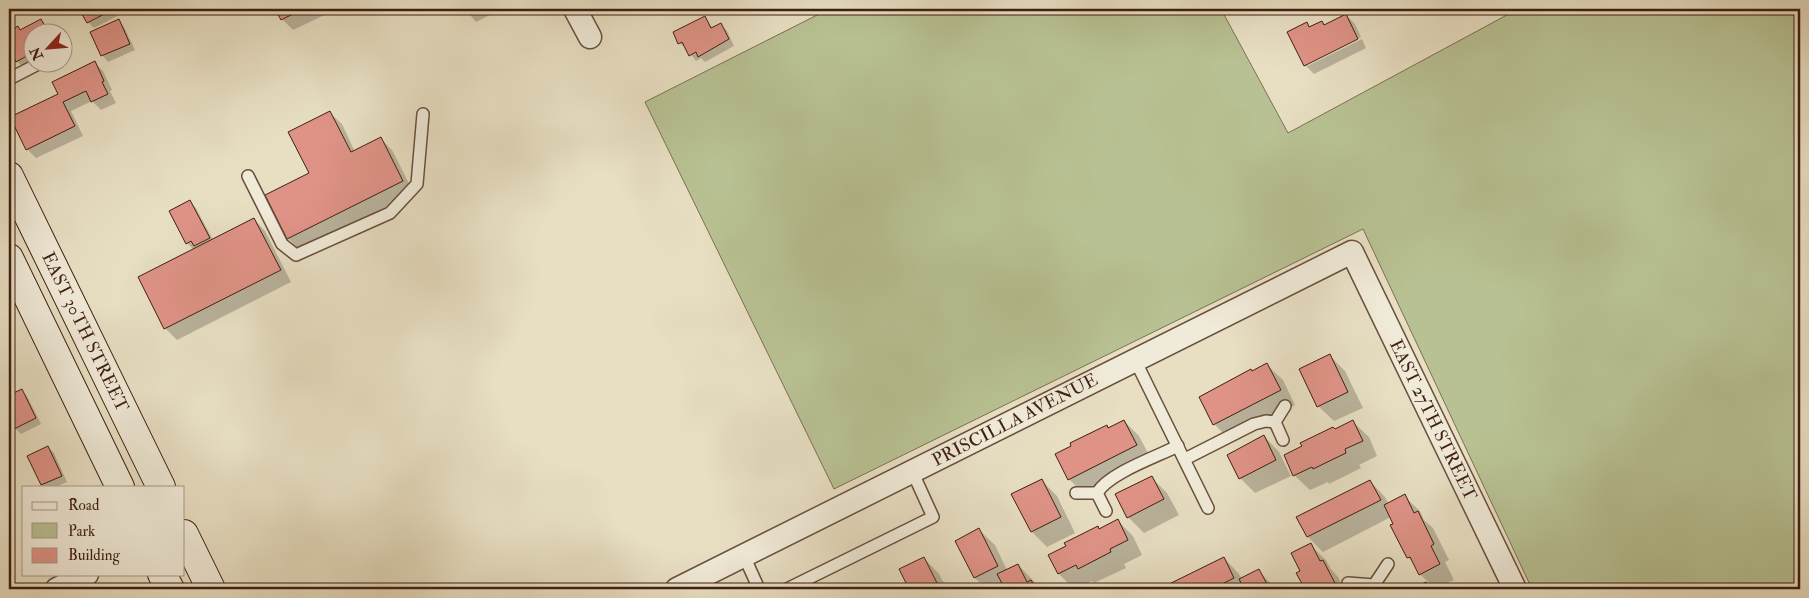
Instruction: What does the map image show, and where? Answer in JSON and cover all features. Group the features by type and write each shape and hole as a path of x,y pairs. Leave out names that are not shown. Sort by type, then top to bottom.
{"main road":[{"name":"EAST 30TH STREET","path":"9,176 160,486"},
{"name":"EAST 30TH STREET","path":"11,268 120,486"},
{"path":"185,536 211,589"},
{"path":"163,576 170,589"}],"street":[{"path":"575,9 590,37"},
{"name":"PRISCILLA AVENUE","path":"677,589 1352,252"},
{"name":"EAST 27TH STREET","path":"1352,252 1515,589"},
{"path":"56,589 83,576"}],"lane":[{"path":"9,79 23,72"},
{"path":"248,176 282,244 296,255 390,213 417,184 423,114"},
{"path":"1135,360 1208,508"},
{"path":"1275,422 1285,406"},
{"path":"1185,459 1260,422 1275,422"},
{"path":"1275,422 1283,440"},
{"path":"1097,494 1101,486 1110,479 1178,446"},
{"path":"787,589 933,517 912,472"},
{"path":"1076,493 1097,494"},
{"path":"1097,494 1106,511"},
{"path":"744,556 759,589"},
{"path":"1348,583 1375,587 1388,564"}],"green space":[{"path":"829,9 1221,9 1288,133 1518,9 1800,9 1800,589 1532,589 1363,229 834,489 645,102"}],"building":[{"path":"79,9 114,9 87,23"},
{"path":"275,9 303,9 281,20"},
{"path":"1346,14 1358,39 1304,66 1287,32 1307,22 1309,27 1322,21 1324,25"},
{"path":"705,16 711,28 721,23 729,39 698,57 696,52 689,56 682,42 678,44 673,32"},
{"path":"119,19 130,44 101,56 90,32"},
{"path":"18,26 20,30 22,29 22,59 16,62 9,47 9,31"},
{"path":"95,61 108,94 91,102 86,91 63,102 75,126 26,150 10,117 58,94 52,82"},
{"path":"330,111 351,152 381,137 403,181 287,239 265,195 309,173 288,132"},
{"path":"190,200 210,238 194,246 191,241 186,244 169,211"},
{"path":"254,218 281,270 164,329 138,277"},
{"path":"1330,354 1348,392 1317,407 1299,369"},
{"path":"1267,363 1281,390 1213,425 1199,397 1251,369 1252,371"},
{"path":"22,389 36,418 14,429 11,422 9,423 9,395"},
{"path":"1124,420 1137,445 1068,480 1055,454 1071,446 1070,443 1107,425 1108,428"},
{"path":"1353,420 1363,441 1345,449 1346,453 1313,469 1312,467 1293,476 1284,455 1302,446 1300,443 1333,427 1335,429"},
{"path":"1264,435 1276,460 1239,479 1227,455"},
{"path":"48,446 62,476 41,485 27,456"},
{"path":"1152,476 1164,499 1127,518 1115,494"},
{"path":"1042,479 1061,517 1031,532 1011,494"},
{"path":"1370,480 1381,500 1307,537 1296,517"},
{"path":"1405,494 1414,513 1418,511 1434,544 1431,546 1440,564 1419,575 1410,557 1407,558 1390,525 1393,524 1384,505"},
{"path":"1118,519 1128,540 1110,549 1111,552 1078,569 1076,565 1058,574 1048,555 1066,546 1064,543 1098,526 1099,529"},
{"path":"979,528 998,566 974,578 955,541"},
{"path":"1311,543 1320,561 1323,560 1338,589 1305,589 1296,573 1300,571 1291,553"},
{"path":"924,557 940,589 909,589 899,569"},
{"path":"1224,557 1234,578 1212,589 1159,589"},
{"path":"1018,564 1027,582 1031,580 1036,589 1005,589 997,574"},
{"path":"1259,569 1269,588 1272,587 1274,589 1244,589 1239,579"},
{"path":"1426,582 1430,589 1412,589"}]}
